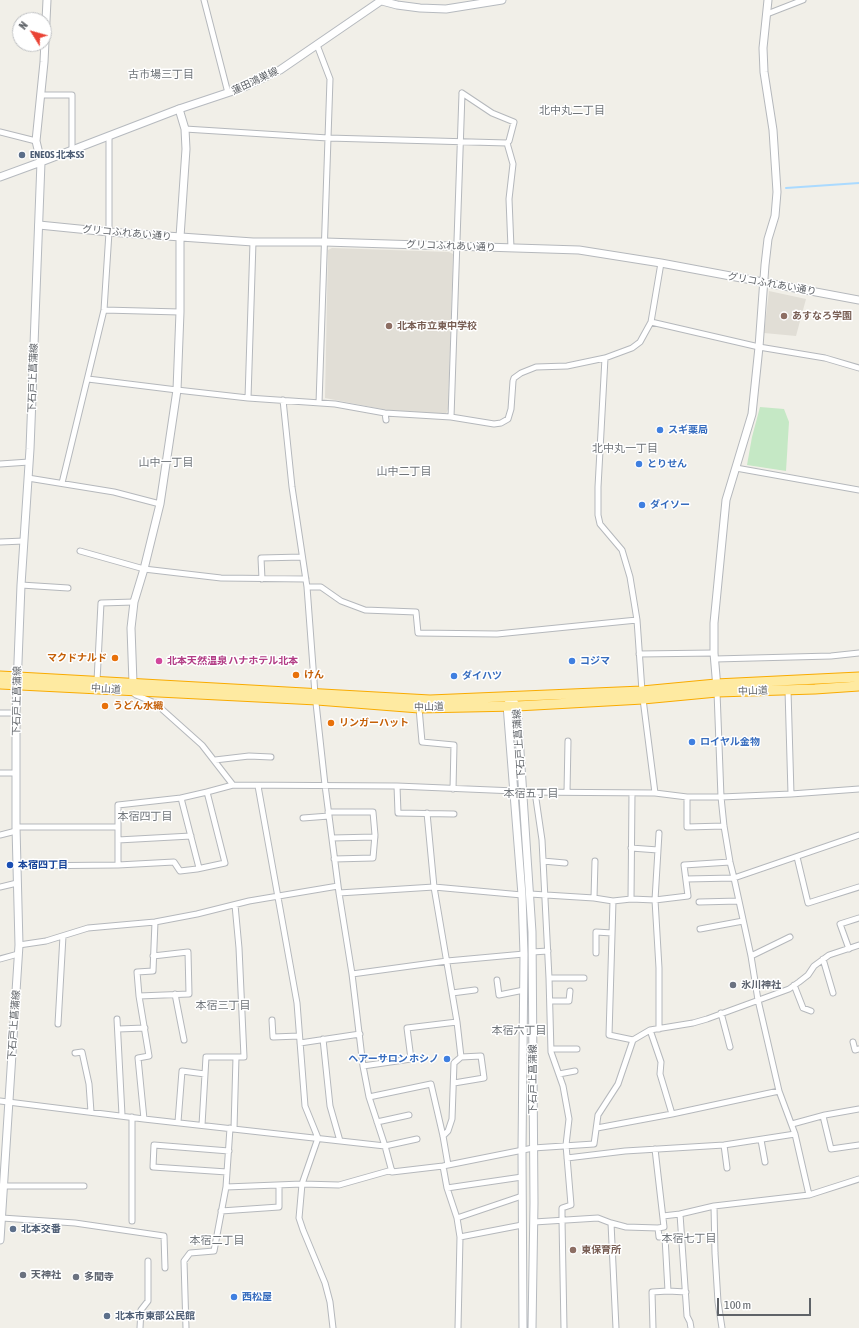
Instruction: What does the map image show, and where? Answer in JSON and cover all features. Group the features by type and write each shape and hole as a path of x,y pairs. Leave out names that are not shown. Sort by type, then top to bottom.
{"highway":[{"name":"中山道","path":"0,676 17,681 316,697 509,701 517,706 859,677"},
{"name":"中山道","path":"0,684 17,681 96,681 131,687"},
{"name":"中山道","path":"717,688 788,690 859,686"},
{"name":"中山道","path":"316,697 419,708 509,701 642,695"}],"main road":[{"name":"下石戸上菖蒲線","path":"0,1240 2,1186 19,945 16,866 16,713 39,225 41,162 36,141 44,62 47,0"},
{"name":"蓮田鴻巣線","path":"0,177 179,109 242,88 280,70 382,0 397,5 446,9 502,0"},
{"path":"717,688 714,656 714,623 726,500 752,414 768,239 775,216 777,192 773,130 763,56 768,0"},
{"path":"131,687 131,628 134,602 144,569 160,504 177,390 180,312 180,237 186,149 185,129 179,109"},
{"name":"グリコふれあい通り","path":"39,225 109,232 253,242 325,242 579,250 661,263 859,300"},
{"name":"下石戸上菖蒲線","path":"509,701 522,895 524,954 522,1328"},
{"name":"下石戸上菖蒲線","path":"517,706 530,894 532,952 534,1222 532,1328"}],"street":[{"path":"204,0 228,93"},
{"path":"767,14 803,0"},
{"path":"316,45 330,79 319,403"},
{"path":"451,417 462,93 492,113 514,122 509,141 507,143 513,164 509,199 511,248"},
{"path":"41,95 72,96 72,150"},
{"path":"185,129 328,138 507,143"},
{"path":"0,132 36,141"},
{"path":"62,484 104,310 109,232 109,136"},
{"path":"248,398 253,242"},
{"path":"88,378 248,398 348,406 384,413 451,417 494,424 501,423 508,418 511,409 514,378 521,372 536,367 567,366 605,358 632,348 640,342 651,322 661,263"},
{"path":"104,310 180,312"},
{"path":"651,322 759,346 826,358 859,368"},
{"path":"605,358 598,487 598,515 600,524 622,550 630,577 637,620 642,695 655,794"},
{"path":"283,400 292,487 307,587 328,814 352,974 363,1066 369,1098 392,1170"},
{"path":"384,413 386,420"},
{"path":"0,464 29,462"},
{"path":"736,468 859,490"},
{"path":"28,478 114,492 160,504"},
{"path":"0,542 24,541"},
{"path":"80,551 144,569 221,578 306,580"},
{"path":"262,579 261,558 302,557"},
{"path":"22,585 68,588"},
{"path":"307,587 321,587 341,601 365,610 416,612 418,633 497,634 637,620"},
{"path":"96,681 101,603 134,602"},
{"path":"639,654 714,656 831,656 859,653"},
{"path":"131,687 136,695 155,703 202,745 234,785"},
{"path":"717,688 721,797 730,862 758,1000 779,1091 796,1134 809,1196"},
{"path":"788,690 791,794"},
{"path":"419,708 422,742 454,745 453,789"},
{"path":"0,712 16,713"},
{"path":"567,792 568,740"},
{"path":"215,760 249,756 272,757"},
{"path":"0,774 16,773"},
{"path":"118,865 118,805 181,798 234,785 397,786 515,791"},
{"path":"258,786 297,1002 305,1106 318,1138 302,1184 299,1218 325,1283 330,1302 333,1328"},
{"path":"397,786 398,813 454,814"},
{"path":"522,792 632,793 687,797 721,797 859,789"},
{"path":"16,866 118,865 174,862 180,871 225,863 207,792"},
{"path":"535,792 542,840 548,951 551,1049 563,1086 569,1119 566,1145 571,1205 562,1208 564,1328"},
{"path":"631,899 632,793"},
{"path":"687,797 688,827 724,826"},
{"path":"181,798 199,868"},
{"path":"303,818 328,814 373,812 375,837 373,858 334,859"},
{"path":"427,813 434,888 457,1022 461,1057"},
{"path":"0,835 16,829 118,827"},
{"path":"659,833 655,900 659,968 659,1029"},
{"path":"686,879 734,878 859,835"},
{"path":"118,840 191,836"},
{"path":"332,838 375,837"},
{"path":"632,848 658,850"},
{"path":"797,857 808,902 859,887"},
{"path":"543,861 565,863"},
{"path":"594,898 596,861"},
{"path":"530,894 594,898 613,901 631,899 655,900 688,896 684,865 730,862"},
{"path":"0,887 17,883"},
{"path":"19,945 46,941 88,928 155,922 277,896 338,886"},
{"path":"339,893 434,888 522,895"},
{"path":"613,901 609,1034 633,1040"},
{"path":"699,902 739,901"},
{"path":"202,1125 206,1057 244,1057 239,948 235,905"},
{"path":"849,949 840,924 859,918"},
{"path":"700,929 743,921"},
{"path":"144,1119 138,1058 149,1056 139,996 137,972 153,971 155,922"},
{"path":"596,953 596,932 612,933"},
{"path":"58,1024 63,936"},
{"path":"750,956 790,937"},
{"path":"226,1187 302,1184 339,1185 392,1170 392,1172 445,1166 533,1148 594,1144 598,1114 618,1084 633,1040 650,1030 693,1023 778,993 794,985 808,975 814,966 829,955 859,945"},
{"path":"532,952 548,951"},
{"path":"139,996 190,994 188,952 153,956"},
{"path":"0,959 18,954"},
{"path":"352,974 447,961 524,954"},
{"path":"823,959 833,993"},
{"path":"549,978 584,978"},
{"path":"497,980 499,995 524,990"},
{"path":"794,985 803,1008 811,1011"},
{"path":"452,993 475,990"},
{"path":"550,1001 569,1001 570,991"},
{"path":"175,994 184,1040"},
{"path":"721,1013 730,1047"},
{"path":"117,1019 122,1116"},
{"path":"272,1020 273,1037 299,1036"},
{"path":"363,1066 411,1059 407,1028 457,1022"},
{"path":"118,1029 145,1028"},
{"path":"650,1030 662,1062 660,1074 672,1114"},
{"path":"300,1043 360,1034"},
{"path":"323,1039 330,1106 340,1141"},
{"path":"853,1042 855,1050 859,1049"},
{"path":"551,1049 577,1049"},
{"path":"75,1053 82,1052 89,1084 91,1112"},
{"path":"443,1136 448,1131 452,1119 454,1063 461,1057 481,1056 484,1078 454,1082"},
{"path":"186,1328 184,1261 190,1253 214,1251 226,1187 232,1128 236,1057"},
{"path":"178,1122 182,1071 205,1074"},
{"path":"559,1074 575,1071"},
{"path":"369,1098 431,1084 443,1136 446,1188 457,1218 460,1237 458,1328"},
{"path":"597,1128 672,1114 779,1091"},
{"path":"0,1101 385,1146 417,1139"},
{"path":"792,1124 859,1109"},
{"path":"377,1122 409,1116"},
{"path":"823,1116 831,1149 859,1145"},
{"path":"132,1117 132,1221"},
{"path":"567,1158 625,1151 724,1145 796,1134"},
{"path":"761,1140 765,1162"},
{"path":"227,1172 153,1167 154,1145 229,1151"},
{"path":"724,1145 727,1168"},
{"path":"534,1222 598,1218 611,1223 626,1226 664,1227 655,1149"},
{"path":"446,1188 522,1177"},
{"path":"663,1216 680,1214 714,1206 809,1196 859,1179"},
{"path":"221,1211 279,1207 279,1185"},
{"path":"2,1186 84,1186"},
{"path":"457,1218 522,1196"},
{"path":"714,1206 718,1302 722,1328"},
{"path":"680,1214 687,1316 691,1328"},
{"path":"2,1218 75,1223 164,1236 165,1268"},
{"path":"611,1223 616,1328"},
{"path":"460,1237 522,1225"},
{"path":"658,1228 660,1236 665,1237 668,1292"},
{"path":"140,1328 141,1310 148,1301 148,1261"},
{"path":"654,1328 652,1292 686,1292"}],"shaded area":[{"name":"北本市立東中学校","path":"332,248 449,252 453,254 448,409 446,414 387,410 325,398 328,250"},
{"name":"あすなろ学園","path":"769,291 806,299 796,336 764,333"}],"green space":[{"path":"760,407 784,409 789,422 786,471 747,465 752,437"}],"waterway":[{"path":"786,188 859,183"}],"place":[{"name":"ENEOS 北本SS","path":"22,155"},
{"name":"あすなろ学園","path":"784,316"},
{"name":"北本市立東中学校","path":"389,326"},
{"name":"スギ薬局","path":"660,430"},
{"name":"とりせん","path":"639,464"},
{"name":"ダイソー","path":"642,505"},
{"name":"マクドナルド","path":"115,658"},
{"name":"北本天然温泉 ハナホテル北本","path":"159,661"},
{"name":"コジマ","path":"572,661"},
{"name":"けん","path":"296,675"},
{"name":"ダイハツ","path":"454,676"},
{"name":"うどん水織","path":"105,706"},
{"name":"リンガーハット","path":"331,723"},
{"name":"ロイヤル金物","path":"692,742"},
{"name":"本宿四丁目","path":"10,865"},
{"name":"氷川神社","path":"733,985"},
{"name":"ヘアーサロン ホシノ","path":"447,1059"},
{"name":"北本交番","path":"13,1229"},
{"name":"東保育所","path":"573,1250"},
{"name":"天神社","path":"23,1275"},
{"name":"多聞寺","path":"76,1277"},
{"name":"西松屋","path":"234,1297"},
{"name":"北本市東部公民館","path":"107,1316"}],"district":[{"name":"古市場三丁目","path":"161,75"},
{"name":"北中丸二丁目","path":"572,111"},
{"name":"北中丸一丁目","path":"625,449"},
{"name":"山中一丁目","path":"166,463"},
{"name":"山中二丁目","path":"404,472"},
{"name":"本宿五丁目","path":"531,794"},
{"name":"本宿四丁目","path":"145,817"},
{"name":"本宿三丁目","path":"223,1006"},
{"name":"本宿六丁目","path":"519,1031"},
{"name":"本宿七丁目","path":"689,1239"},
{"name":"本宿二丁目","path":"217,1241"}]}
